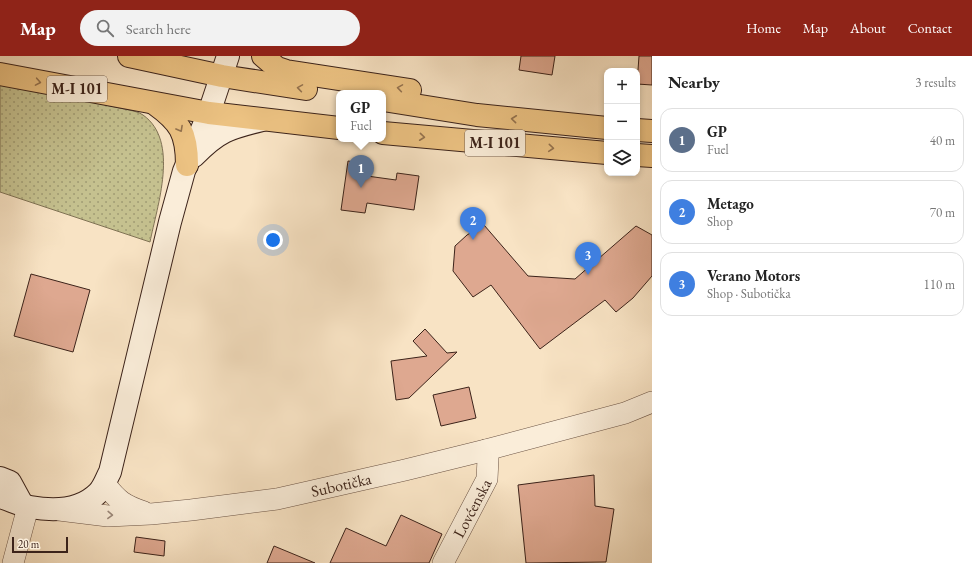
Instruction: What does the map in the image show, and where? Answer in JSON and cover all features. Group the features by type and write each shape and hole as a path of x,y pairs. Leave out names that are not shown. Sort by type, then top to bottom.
{"main road":[{"path":"129,56 165,64 223,63 336,93"},
{"path":"263,56 277,68 286,71 408,89 477,115"},
{"name":"M-I 101","path":"0,74 209,114 336,128"},
{"name":"M-I 101","path":"386,100 477,115 604,128"},
{"path":"154,103 166,112 179,126 184,136 187,149 187,165"},
{"path":"640,130 652,131"},
{"name":"M-I 101","path":"386,133 604,153"},
{"path":"640,155 652,156"}],"street":[{"path":"57,509 77,506 88,501 98,493 110,472 170,222 187,165 209,114 223,63"},
{"path":"187,165 208,141 220,133 234,127 262,120"},
{"name":"Subotička","path":"0,497 25,505 108,516 191,510 277,498 405,470 486,450 624,413 652,402"},
{"name":"Lovćenska","path":"444,563 487,479 488,468 486,450"},
{"path":"0,478 10,482 25,505 13,563"},
{"path":"104,484 122,503 151,514"}],"shaded area":[{"path":"0,82 140,113 154,126 161,141 163,175 161,193 150,242 0,192"}],"building":[{"path":"521,56 555,56 552,75 519,70"},
{"path":"639,56 652,56 652,85 640,84 640,68 638,68"},
{"path":"348,161 368,164 367,176 396,180 397,173 419,176 414,210 367,203 365,213 341,210"},
{"path":"484,225 528,276 575,279 636,226 652,235 652,276 633,298 616,312 605,300 540,349 491,285 473,297 453,271 455,246 467,235"},
{"path":"31,274 90,290 73,352 14,336"},
{"path":"425,329 447,353 457,352 409,398 396,400 391,361 427,356 413,341"},
{"path":"469,387 476,418 441,426 433,395"},
{"path":"594,475 595,506 614,509 606,562 526,563 518,485"},
{"path":"401,515 442,534 429,563 330,563 346,528 386,546"},
{"path":"136,537 165,541 164,556 134,552"},
{"path":"274,546 315,563 267,563"}],"place":[{"name":"GP","path":"361,188"},
{"name":"Metago","path":"473,240"},
{"name":"Verano Motors","path":"588,275"}]}
